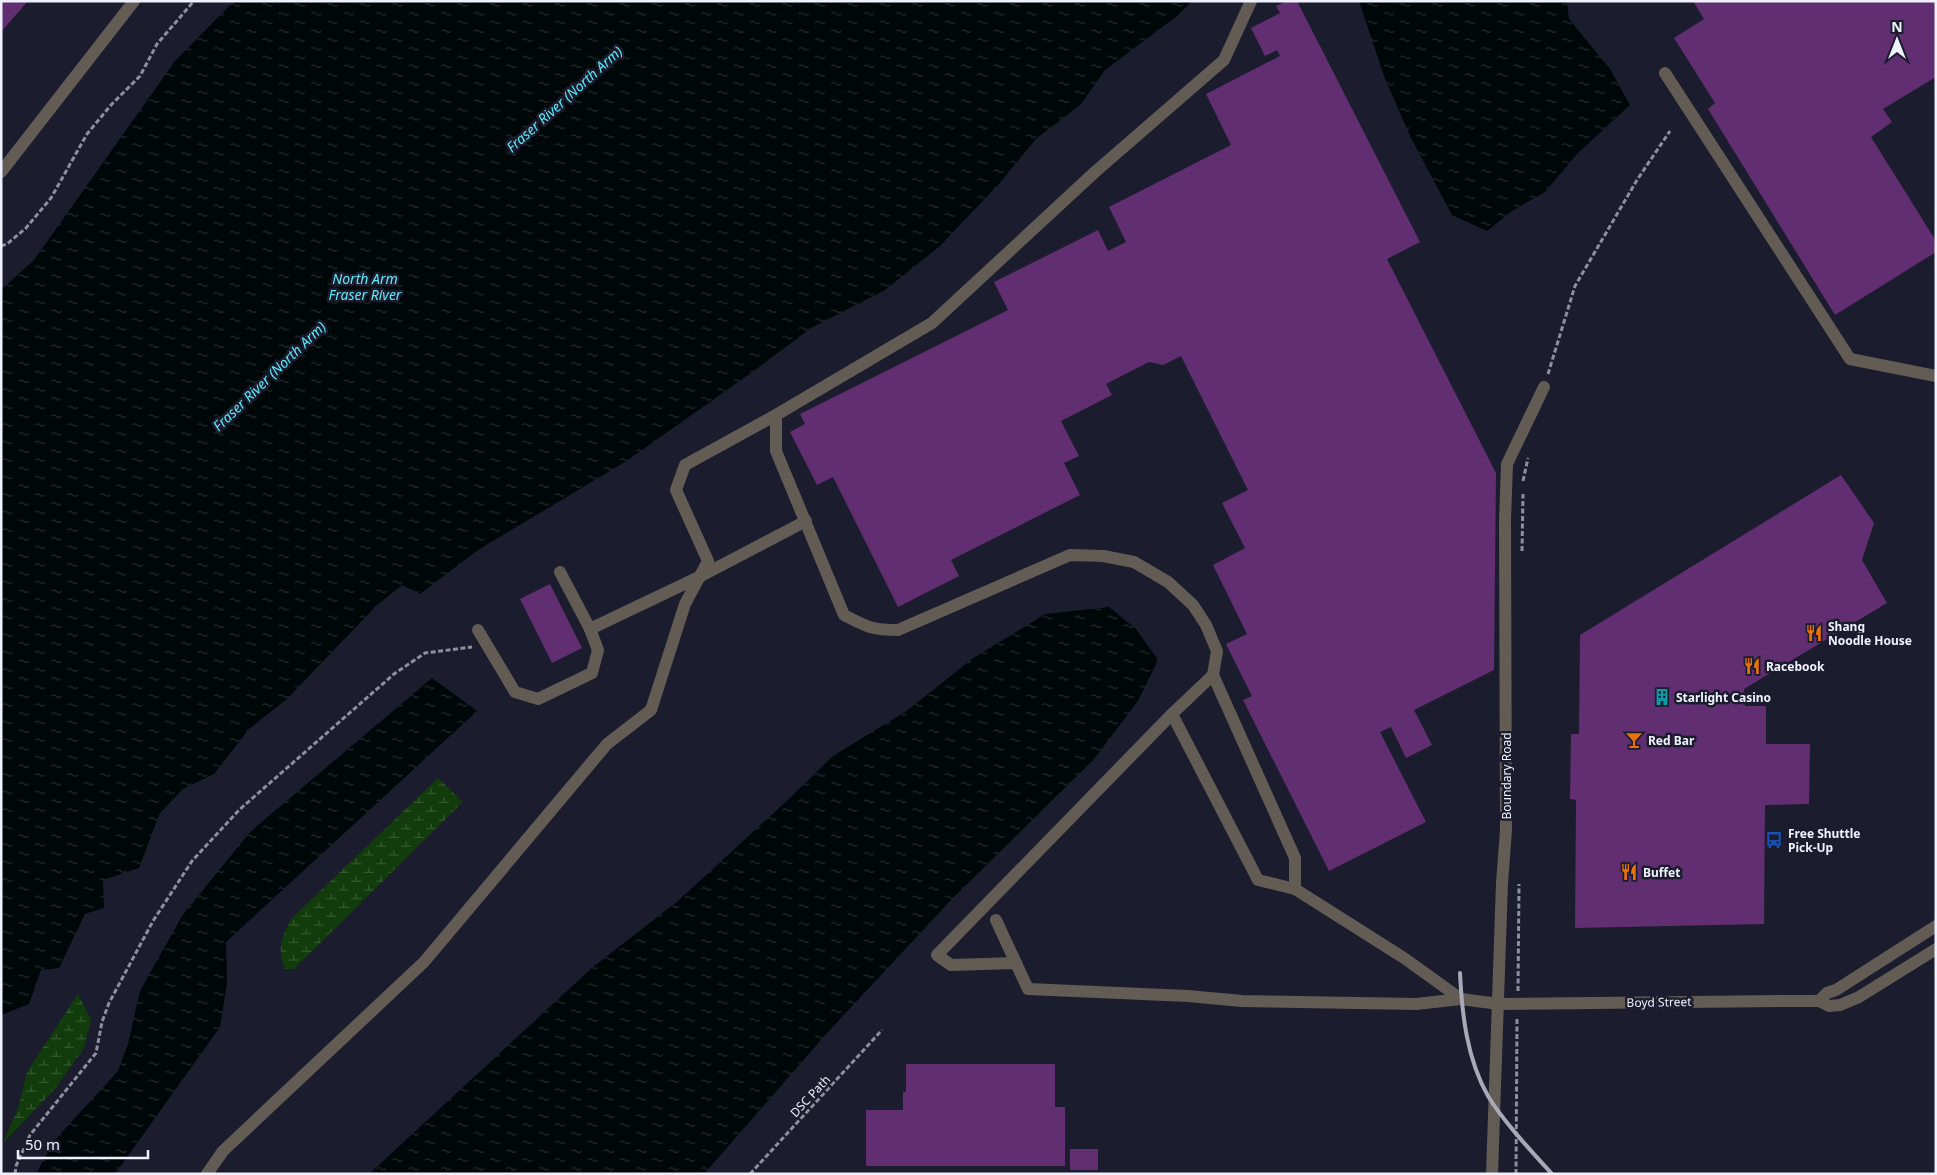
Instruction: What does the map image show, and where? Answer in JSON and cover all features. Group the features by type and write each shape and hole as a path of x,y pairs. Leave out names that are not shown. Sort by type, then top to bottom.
{"street":[{"path":"1,172 134,1"},
{"path":"207,1174 223,1151 424,962 607,744 651,710 685,604 708,561 676,490 685,465 776,415 932,323 1095,172 1224,60 1251,1"},
{"path":"1665,73 1850,359 1936,376"},
{"name":"Boundary Road","path":"1492,1174 1502,883 1506,830 1505,521 1507,464 1544,387"},
{"path":"776,415 776,451 844,615 876,630 898,630 1070,555 1103,556 1134,562 1168,582 1193,606 1206,626 1217,651 1213,675 1295,858 1295,889"},
{"path":"590,629 699,577 806,521"},
{"path":"478,630 515,692 538,699 592,672 598,650 590,629 560,572"},
{"path":"1016,963 951,965 937,955 1172,714 1213,675"},
{"path":"1172,714 1258,880 1295,889 1404,958 1461,999"},
{"path":"996,920 1028,989 1188,996 1242,1001 1416,1004 1461,999"},
{"path":"1819,1001 1827,993 1836,990 1936,926"},
{"name":"Boyd Street","path":"1461,999 1499,1004 1819,1001 1829,1006 1835,1006 1858,997 1936,948"}],"path":[{"path":"1,246 7,244 26,228 51,198 87,134 111,105 140,76 157,44 194,1"},
{"path":"1544,387 1575,286 1637,180 1670,131"},
{"path":"1522,553 1523,480 1529,452"},
{"path":"15,1174 16,1166 30,1135 96,1053 102,1022 109,1004 153,921 192,861 239,810 394,674 425,653 487,645"},
{"name":"DSC Path","path":"750,1174 882,1030"}],"green space":[{"path":"438,778 463,802 294,969 285,969 281,955 281,944 291,919"},
{"path":"78,994 91,1020 84,1048 55,1089 3,1143 18,1108 27,1072"}],"water":[{"name":"North Arm Fraser River","path":"234,1 1192,1 1177,16 1105,70 1081,104 1036,139 998,185 940,246 885,290 811,328 625,462 478,550 420,594 402,585 376,606 288,698 249,729 214,774 183,789 160,813 139,868 103,880 104,908 85,914 59,968 41,970 29,1004 1,1015 1,290 34,260 175,61"},
{"path":"1359,1 1567,1 1569,19 1610,69 1630,105 1577,154 1545,192 1512,211 1487,231 1452,215 1410,136 1384,76"},
{"path":"1109,607 1136,629 1158,660 1138,701 1094,759 951,900 828,1032 704,1174 369,1174 593,967 678,901 833,756 908,710 972,659 1045,614"},
{"path":"432,678 477,711 226,942 227,983 220,1027 115,1174 36,1174 53,1142 118,1071 128,1044 140,991 182,916 250,832"}],"building":[{"path":"1,1 28,1 1,32"},
{"path":"1287,1 1297,1 1420,242 1387,259 1496,473 1494,670 1414,710 1432,745 1406,758 1391,727 1380,732 1426,822 1329,871 1243,700 1252,696 1226,644 1247,634 1213,565 1245,548 1222,503 1248,490 1181,356 1163,365 1149,362 1106,384 1112,395 1061,421 1079,456 1064,463 1080,495 951,560 959,576 898,607 833,477 817,485 790,432 805,424 800,414 1008,310 994,282 1098,230 1108,251 1126,242 1109,207 1231,145 1206,94 1280,56 1277,50 1265,56 1251,28 1280,13 1276,6"},
{"path":"1693,1 1936,1 1936,77 1883,109 1892,122 1871,137 1936,241 1936,252 1835,315 1708,109 1715,103 1674,38 1704,19"},
{"name":"Starlight Casino","path":"1841,475 1874,523 1862,560 1887,603 1744,689 1745,706 1766,706 1766,744 1810,744 1809,804 1765,805 1764,924 1575,928 1576,800 1570,799 1571,734 1579,734 1580,635"},
{"path":"550,584 582,648 552,663 520,599"},
{"path":"906,1064 1055,1064 1055,1107 1065,1107 1065,1166 866,1166 866,1110 903,1110 903,1092 906,1092"},
{"path":"1070,1149 1098,1149 1098,1170 1070,1170"}],"railway":[{"path":"1460,973 1462,1005 1470,1052 1481,1082 1502,1116 1552,1174"}],"place":[{"name":"Shang Noodle House","path":"1814,633"},
{"name":"Racebook","path":"1752,666"},
{"name":"Starlight Casino","path":"1662,697"},
{"name":"Red Bar","path":"1634,740"},
{"name":"Free Shuttle Pick-Up","path":"1774,840"},
{"name":"Buffet","path":"1629,872"}],"water label":[{"name":"Fraser River (North Arm)","path":"564,99"},
{"name":"Fraser River (North Arm)","path":"269,376"}]}
